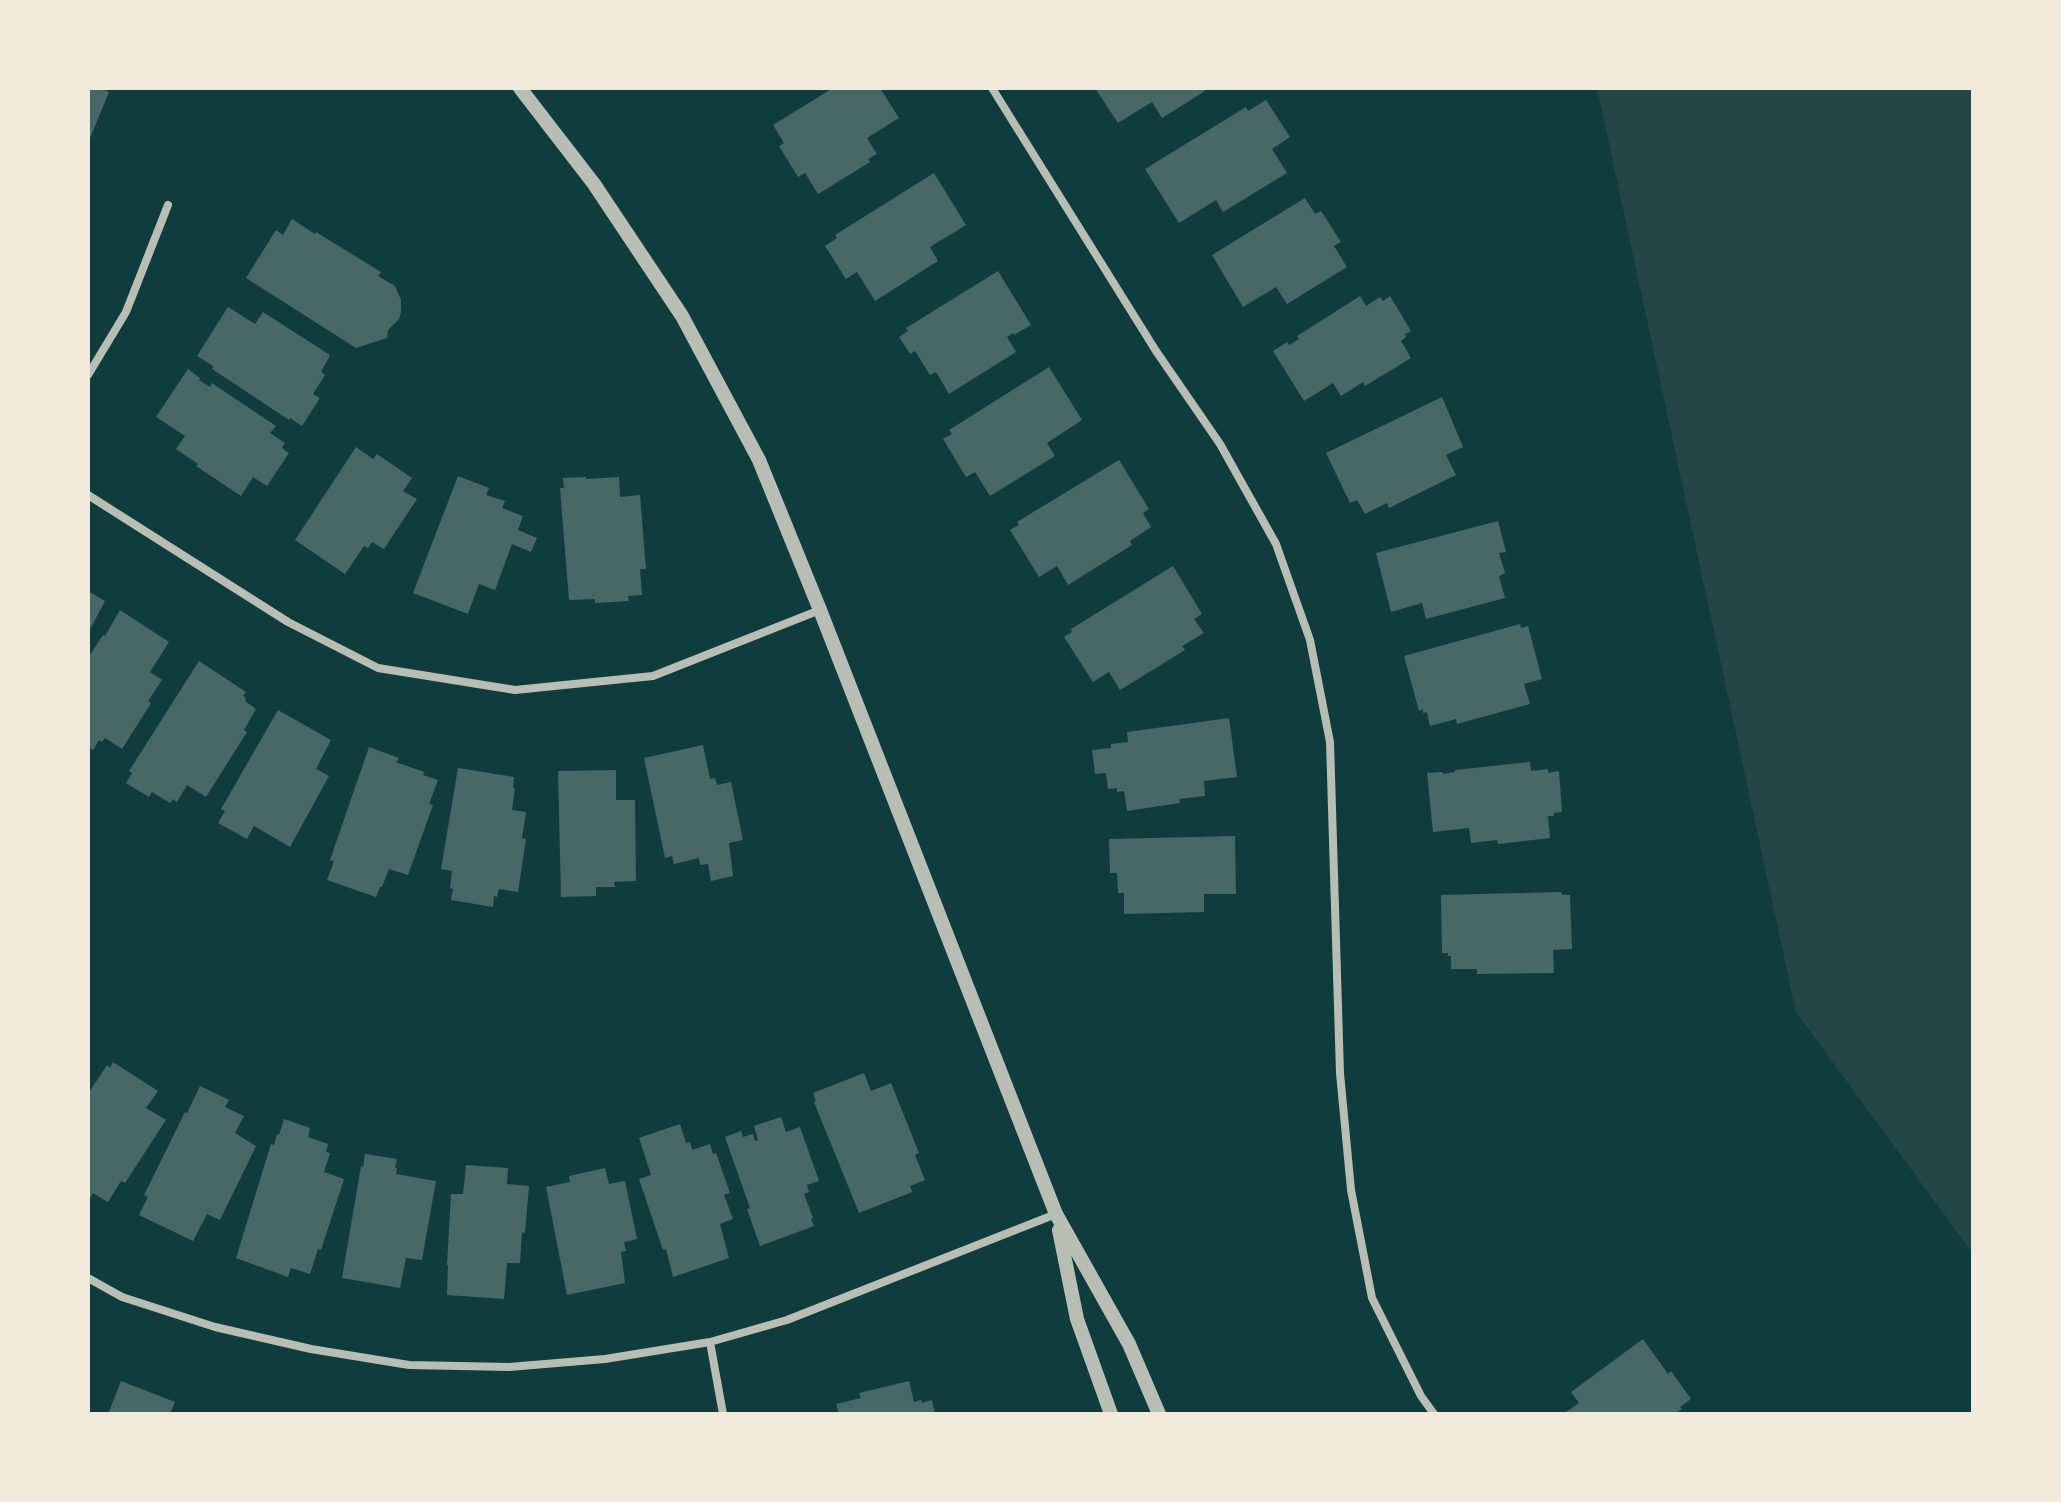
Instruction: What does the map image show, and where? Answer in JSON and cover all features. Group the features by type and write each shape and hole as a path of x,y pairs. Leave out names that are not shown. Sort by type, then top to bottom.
{"street":[{"path":"520,88 594,184 682,316 759,460 1056,1214 1129,1344 1159,1414"},
{"path":"992,88 1156,351 1220,444 1276,544 1310,640 1330,742 1340,1073 1351,1190 1372,1298 1421,1396 1434,1414"},
{"path":"88,375 126,312 168,205"},
{"path":"88,495 288,622 378,668 515,690 653,676 820,610"},
{"path":"88,1278 122,1297 215,1327 311,1349 409,1365 509,1367 605,1359 710,1342 787,1320 1056,1214"},
{"path":"1056,1214 1077,1319 1111,1414"},
{"path":"710,1342 723,1414"}],"shaded area":[{"path":"1597,88 1973,88 1973,1254 1796,1012"}],"building":[{"path":"88,88 109,92 88,143"},
{"path":"833,88 880,88 899,118 867,138 877,154 868,159 870,162 818,194 805,173 798,177 779,146 784,143 773,125"},
{"path":"1095,88 1203,88 1205,91 1162,118 1152,102 1118,123"},
{"path":"1266,100 1290,137 1272,149 1287,173 1223,212 1216,200 1179,223 1145,169 1246,107 1248,111"},
{"path":"934,173 966,225 930,247 938,261 875,301 857,272 846,279 825,246 837,238 835,235"},
{"path":"1305,198 1315,214 1321,211 1341,242 1334,246 1347,267 1287,304 1276,287 1243,307 1212,255"},
{"path":"292,219 381,272 378,276 395,286 401,300 401,312 399,319 388,330 387,338 356,348 246,278 276,230 283,235"},
{"path":"998,271 1031,325 1007,337 1016,352 949,394 936,372 930,375 915,351 910,354 899,337 908,331 906,328"},
{"path":"1360,296 1366,306 1380,297 1383,301 1390,296 1411,331 1401,341 1411,358 1365,386 1363,382 1341,396 1333,383 1304,401 1273,351 1299,339 1297,336"},
{"path":"228,307 255,324 263,312 330,355 321,372 325,375 313,394 320,398 302,426 212,369 213,366 197,356"},
{"path":"1049,367 1082,420 1047,443 1055,456 990,496 975,472 966,477 943,439 952,434 949,430"},
{"path":"188,369 199,380 210,387 212,383 276,426 270,433 285,443 282,448 289,453 267,486 253,477 241,496 176,449 185,436 156,417"},
{"path":"1442,397 1463,447 1446,455 1456,475 1389,508 1387,503 1365,514 1357,500 1350,503 1326,453"},
{"path":"356,447 373,459 377,454 412,478 403,491 417,499 384,549 372,542 368,548 364,546 345,574 295,540"},
{"path":"1119,460 1149,509 1143,513 1151,527 1130,541 1132,545 1068,585 1057,566 1039,577 1010,530 1019,525 1017,522"},
{"path":"458,476 489,488 486,495 505,501 502,508 523,516 518,530 537,538 531,552 512,544 495,590 479,584 468,614 413,593"},
{"path":"619,477 620,497 640,495 646,569 640,569 642,595 628,596 629,601 595,603 595,599 569,600 560,488 564,488 563,478"},
{"path":"1498,521 1506,552 1499,553 1505,573 1499,576 1505,598 1426,619 1422,603 1391,612 1376,553"},
{"path":"1173,566 1202,614 1194,619 1204,633 1182,646 1185,650 1120,690 1109,672 1093,682 1064,637 1072,632 1071,629"},
{"path":"88,591 105,601 88,633"},
{"path":"120,610 169,642 150,672 162,680 122,749 105,738 102,742 99,740 93,750 88,747 88,658"},
{"path":"1520,624 1521,628 1528,626 1542,679 1524,684 1530,704 1457,724 1456,719 1430,726 1427,712 1423,713 1423,709 1419,711 1404,656"},
{"path":"199,661 246,692 243,696 245,701 256,709 244,730 247,732 206,797 187,785 177,802 173,799 170,803 152,792 149,797 126,783 132,773 129,771"},
{"path":"278,710 331,740 316,769 329,776 290,847 254,826 247,839 218,823 225,811 221,809"},
{"path":"1229,718 1237,777 1204,781 1205,796 1127,811 1124,791 1108,789 1106,773 1095,774 1092,750 1128,742 1127,732"},
{"path":"703,745 710,779 715,778 717,785 731,782 743,840 729,843 733,876 711,881 708,864 700,865 699,858 674,864 672,856 665,858 644,758"},
{"path":"369,747 399,758 396,762 438,780 429,804 433,805 408,875 389,869 376,897 327,880 334,861 330,860"},
{"path":"1530,762 1531,771 1559,771 1562,812 1548,816 1550,838 1498,844 1497,840 1471,843 1469,828 1433,832 1427,773 1443,774"},
{"path":"458,768 514,777 512,810 526,812 522,838 526,839 518,892 499,889 497,897 494,896 493,907 451,900 452,871 441,869"},
{"path":"616,770 616,800 635,800 636,881 614,882 615,887 596,887 596,896 561,897 558,771"},
{"path":"1235,836 1236,894 1204,894 1204,912 1124,914 1124,893 1118,893 1117,873 1110,873 1109,839"},
{"path":"1561,892 1562,895 1570,895 1572,949 1553,950 1554,973 1477,974 1477,969 1451,969 1451,956 1442,953 1441,895"},
{"path":"113,1062 158,1091 146,1108 166,1120 125,1183 121,1181 108,1202 93,1193 88,1201 88,1094 107,1065 110,1068"},
{"path":"864,1073 871,1091 891,1083 919,1153 915,1155 925,1180 910,1186 912,1192 859,1213 813,1093"},
{"path":"200,1086 229,1100 225,1107 244,1116 235,1133 256,1146 220,1220 207,1214 193,1241 139,1215 148,1197 144,1195"},
{"path":"781,1117 786,1132 800,1127 819,1181 807,1185 809,1192 804,1194 814,1226 760,1246 725,1137 741,1131 743,1137 753,1134 755,1141 758,1140 754,1126"},
{"path":"284,1119 310,1128 308,1137 328,1144 326,1152 330,1153 324,1172 344,1179 310,1274 291,1268 288,1277 236,1258 271,1144 274,1145"},
{"path":"680,1124 686,1143 690,1142 692,1150 710,1144 713,1154 716,1153 730,1193 724,1195 733,1219 720,1224 729,1258 673,1277 666,1249 663,1250 639,1179 651,1175 639,1138"},
{"path":"365,1154 397,1159 396,1174 436,1181 422,1260 406,1258 400,1288 342,1278"},
{"path":"466,1165 508,1168 507,1184 529,1186 520,1263 507,1263 504,1299 447,1295 451,1194 463,1194"},
{"path":"605,1168 609,1184 625,1181 637,1239 624,1242 626,1251 621,1252 625,1283 567,1295 546,1187 570,1182 569,1176"},
{"path":"1643,1339 1691,1399 1680,1407 1682,1409 1674,1414 1563,1414 1579,1403 1571,1392"},
{"path":"121,1381 175,1402 170,1414 108,1414"},
{"path":"909,1381 914,1402 932,1400 935,1414 839,1414 836,1404 861,1398 859,1393"}]}
